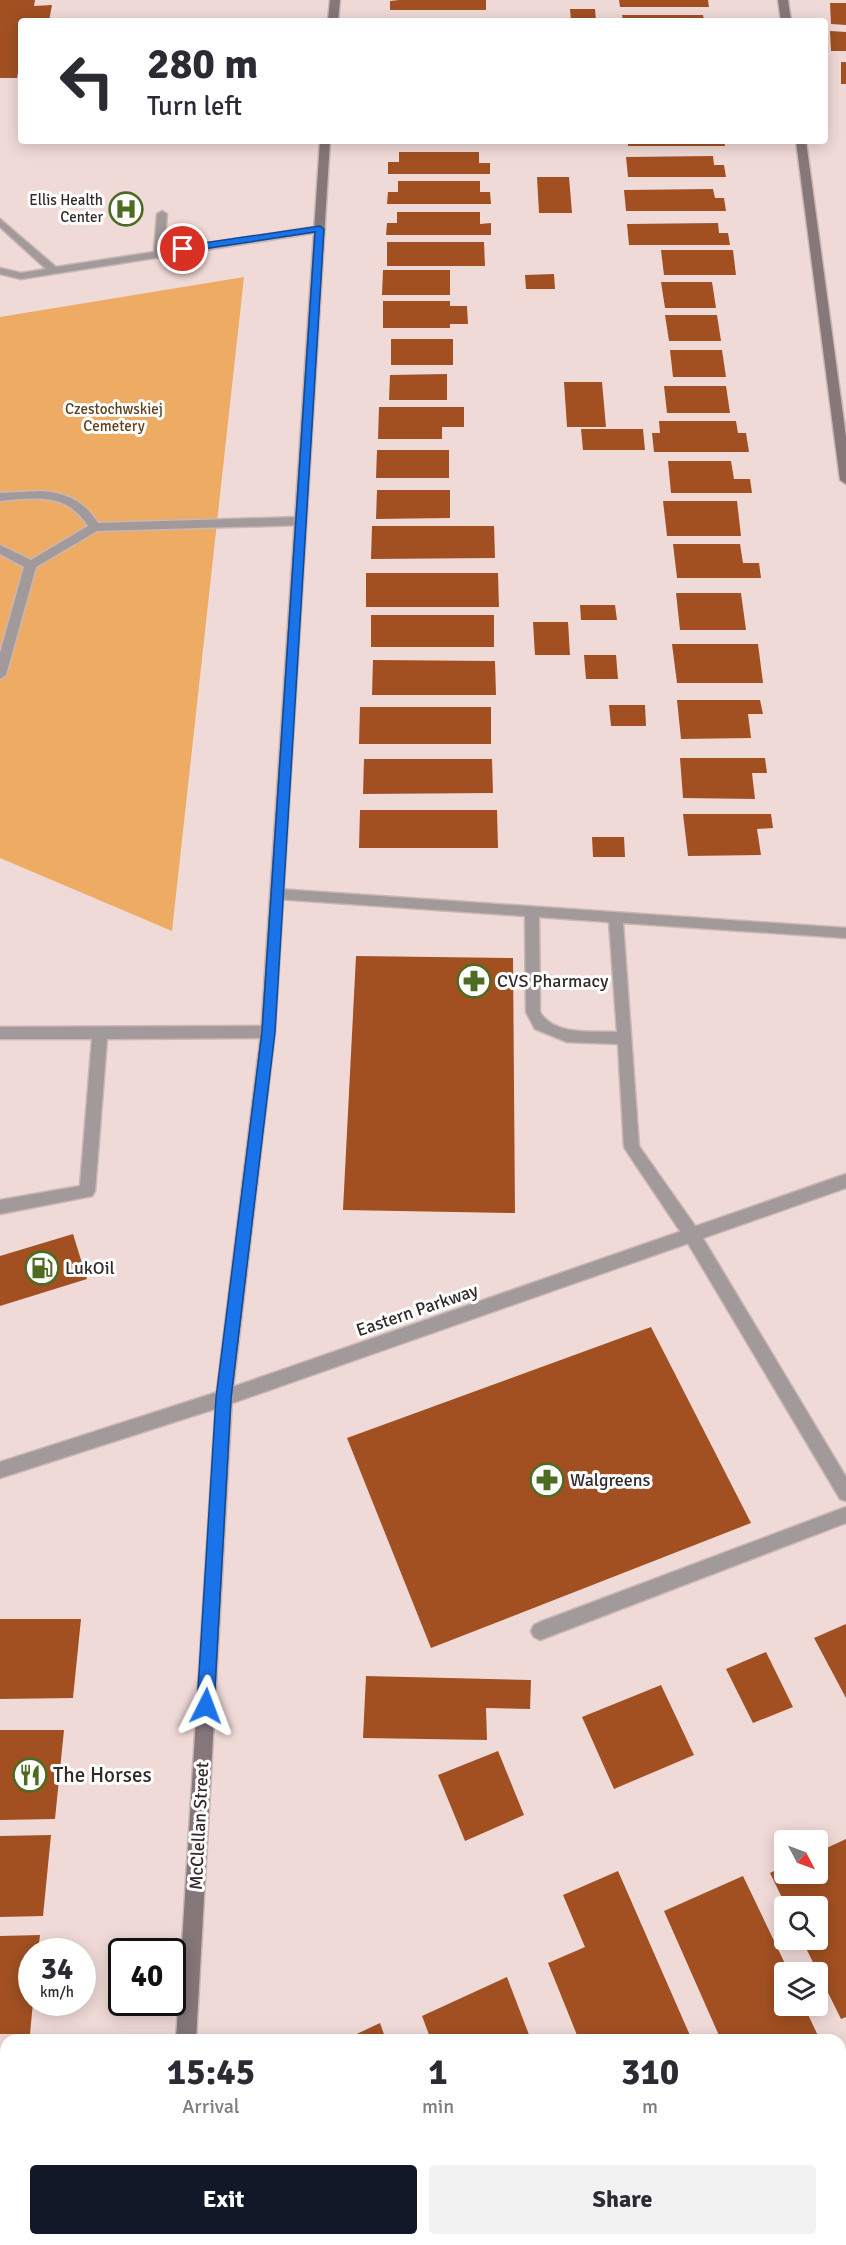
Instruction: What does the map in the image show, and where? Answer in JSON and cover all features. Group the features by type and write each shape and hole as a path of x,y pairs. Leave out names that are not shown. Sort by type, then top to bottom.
{"street":[{"path":"333,18 334,0"},
{"path":"783,0 786,18"},
{"name":"McClellan Street","path":"186,2034 224,1398 268,1032 326,144"},
{"path":"801,144 846,480"},
{"path":"159,253 162,214"},
{"path":"0,222 53,270"},
{"path":"0,271 21,276 320,229"},
{"path":"0,497 63,496 87,512 95,527"},
{"path":"0,675 31,565 95,527 301,521"},
{"path":"0,549 31,565"},
{"path":"277,894 846,933"},
{"path":"532,912 533,1012 540,1025 567,1036 624,1038"},
{"path":"615,917 632,1148 692,1235 846,1493"},
{"path":"1,1029 100,1033 268,1032"},
{"path":"0,1207 87,1191 100,1033"},
{"name":"Eastern Parkway","path":"0,1470 224,1398 846,1181"},
{"path":"540,1631 846,1515"}],"green space":[{"name":"Czestochwskiej Cemetery","path":"244,277 172,931 0,858 0,317"}],"building":[{"path":"0,0 35,0 34,6 52,5 50,18 18,18 17,78 0,78"},
{"path":"486,0 486,10 390,10 390,1"},
{"path":"619,0 708,0 709,7 620,7"},
{"path":"830,3 846,3 846,25 831,24"},
{"path":"570,9 595,9 596,18 571,18"},
{"path":"622,15 703,15 704,18 622,18"},
{"path":"830,31 846,32 846,51 831,51"},
{"path":"841,62 846,62 846,84 841,84"},
{"path":"628,144 725,144 725,146 628,146"},
{"path":"399,152 479,152 479,163 490,163 490,174 388,174 388,162 399,162"},
{"path":"713,156 714,165 724,165 726,177 628,177 626,157"},
{"path":"537,177 569,177 572,213 539,213"},
{"path":"398,181 480,181 480,192 490,192 491,204 387,204 388,192 398,192"},
{"path":"713,189 715,198 724,198 726,211 626,211 624,190"},
{"path":"397,212 480,212 480,224 491,223 491,235 386,235 387,223 397,223"},
{"path":"718,223 719,233 728,233 730,245 629,245 627,224"},
{"path":"387,242 484,242 485,266 387,266"},
{"path":"661,250 733,250 736,275 664,275"},
{"path":"383,270 450,270 450,295 382,295"},
{"path":"554,274 555,289 526,289 525,275"},
{"path":"661,282 712,282 716,308 665,308"},
{"path":"383,301 450,301 450,306 467,306 468,324 450,324 450,328 383,328"},
{"path":"665,315 717,315 721,341 669,341"},
{"path":"391,339 453,339 453,365 391,365"},
{"path":"670,350 722,350 726,377 673,377"},
{"path":"447,374 447,400 389,400 390,375"},
{"path":"564,382 602,382 606,427 567,427"},
{"path":"664,386 726,386 730,413 667,413"},
{"path":"379,407 464,407 464,427 442,427 442,439 378,439"},
{"path":"659,421 736,421 738,433 746,433 749,452 654,452 652,433 660,433"},
{"path":"581,429 643,429 645,450 583,450"},
{"path":"377,450 449,450 449,478 376,478"},
{"path":"668,461 731,461 734,479 750,479 752,493 671,493"},
{"path":"377,490 450,490 450,518 376,519"},
{"path":"663,501 737,501 741,536 667,536"},
{"path":"372,526 494,526 495,558 371,559"},
{"path":"673,544 740,544 743,563 759,563 761,578 677,578"},
{"path":"366,573 498,573 499,607 366,607"},
{"path":"676,593 741,593 746,630 680,630"},
{"path":"580,605 615,605 617,620 581,620"},
{"path":"371,615 494,615 494,647 371,647"},
{"path":"533,622 568,622 570,655 535,655"},
{"path":"672,644 758,644 763,683 677,683"},
{"path":"584,655 616,655 618,679 586,679"},
{"path":"373,660 495,661 496,695 372,695"},
{"path":"677,700 760,700 763,714 748,714 751,738 681,739"},
{"path":"609,705 645,705 646,726 611,726"},
{"path":"360,707 491,707 491,744 359,744"},
{"path":"680,758 765,758 767,773 752,773 755,799 683,798"},
{"path":"364,759 492,759 493,793 363,794"},
{"path":"360,810 497,810 498,848 359,848"},
{"path":"683,814 771,814 773,828 757,829 761,855 688,856"},
{"path":"592,837 624,837 625,857 593,857"},
{"name":"CVS Pharmacy","path":"356,956 513,958 515,1213 343,1210"},
{"name":"LukOil","path":"73,1234 87,1279 0,1306 0,1256"},
{"name":"Walgreens","path":"651,1327 751,1523 431,1648 347,1438"},
{"path":"0,1619 81,1619 73,1698 0,1699"},
{"path":"846,1624 846,1698 814,1638"},
{"path":"766,1652 793,1707 753,1723 726,1669"},
{"path":"366,1676 531,1680 530,1709 486,1708 487,1740 363,1738"},
{"path":"661,1685 694,1755 614,1789 582,1717"},
{"name":"The Horses","path":"0,1730 64,1730 55,1819 0,1820"},
{"path":"498,1751 524,1815 465,1841 438,1775"},
{"path":"51,1835 43,1916 0,1917 0,1836"},
{"path":"846,1839 846,2017 841,2019 828,1993 828,1962 813,1962 807,1950 828,1950 828,1896 781,1896 775,1884 828,1884 828,1847"},
{"path":"618,1871 689,2034 577,2034 548,1963 585,1947 563,1895"},
{"path":"743,1876 774,1941 774,1950 778,1950 784,1962 774,1962 774,2016 809,2016 817,2034 718,2034 664,1911"},
{"path":"40,1935 40,1938 18,1938 18,2016 32,2016 30,2034 0,2034 0,1936"},
{"path":"507,1977 529,2034 429,2034 422,2016"},
{"path":"380,2023 384,2034 357,2034"}],"place":[{"name":"Ellis Health Center","path":"126,209"},
{"name":"CVS Pharmacy","path":"474,981"},
{"name":"LukOil","path":"42,1268"},
{"name":"Walgreens","path":"547,1480"},
{"name":"The Horses","path":"30,1775"}],"route":[{"path":"183,249 320,229 268,1032 224,1398 206,1706"}]}
